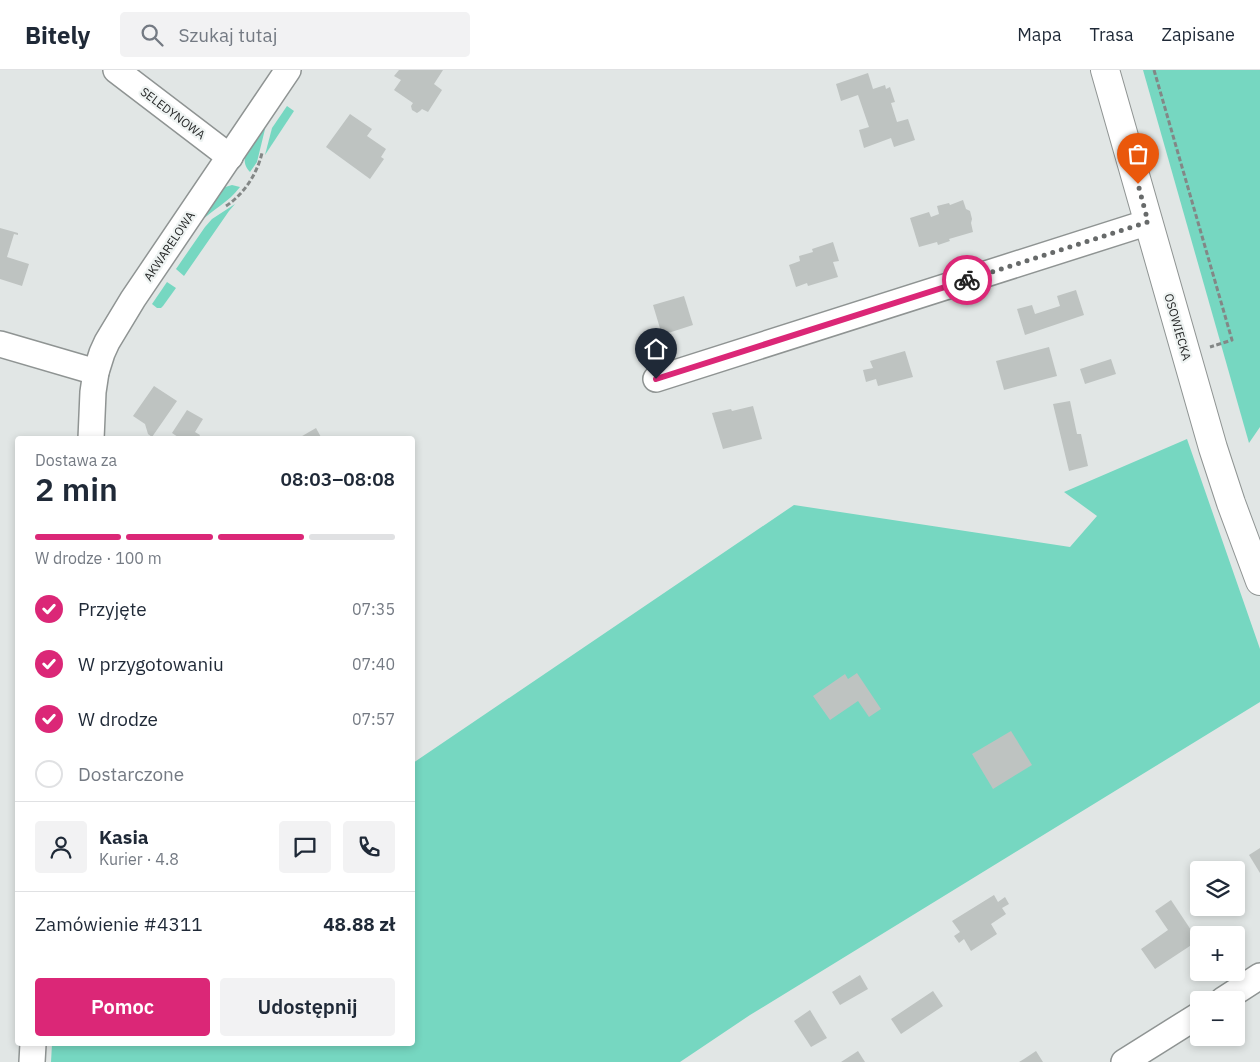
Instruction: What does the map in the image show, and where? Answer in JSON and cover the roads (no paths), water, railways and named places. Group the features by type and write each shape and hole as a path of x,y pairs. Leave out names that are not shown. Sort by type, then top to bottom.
{"street":[{"name":"SELEDYNOWA","path":"116,70 230,157"},
{"name":"AKWARELOWA","path":"91,436 96,372 107,342 126,310 288,70"},
{"name":"OSOWIECKA","path":"1105,70 1213,448 1231,503 1255,553 1260,580"},
{"path":"656,379 1148,222"},
{"path":"0,344 96,372"},
{"path":"1237,991 1260,976"},
{"path":"1124,1062 1190,1021"},
{"path":"32,1062 33,1046"}]}
